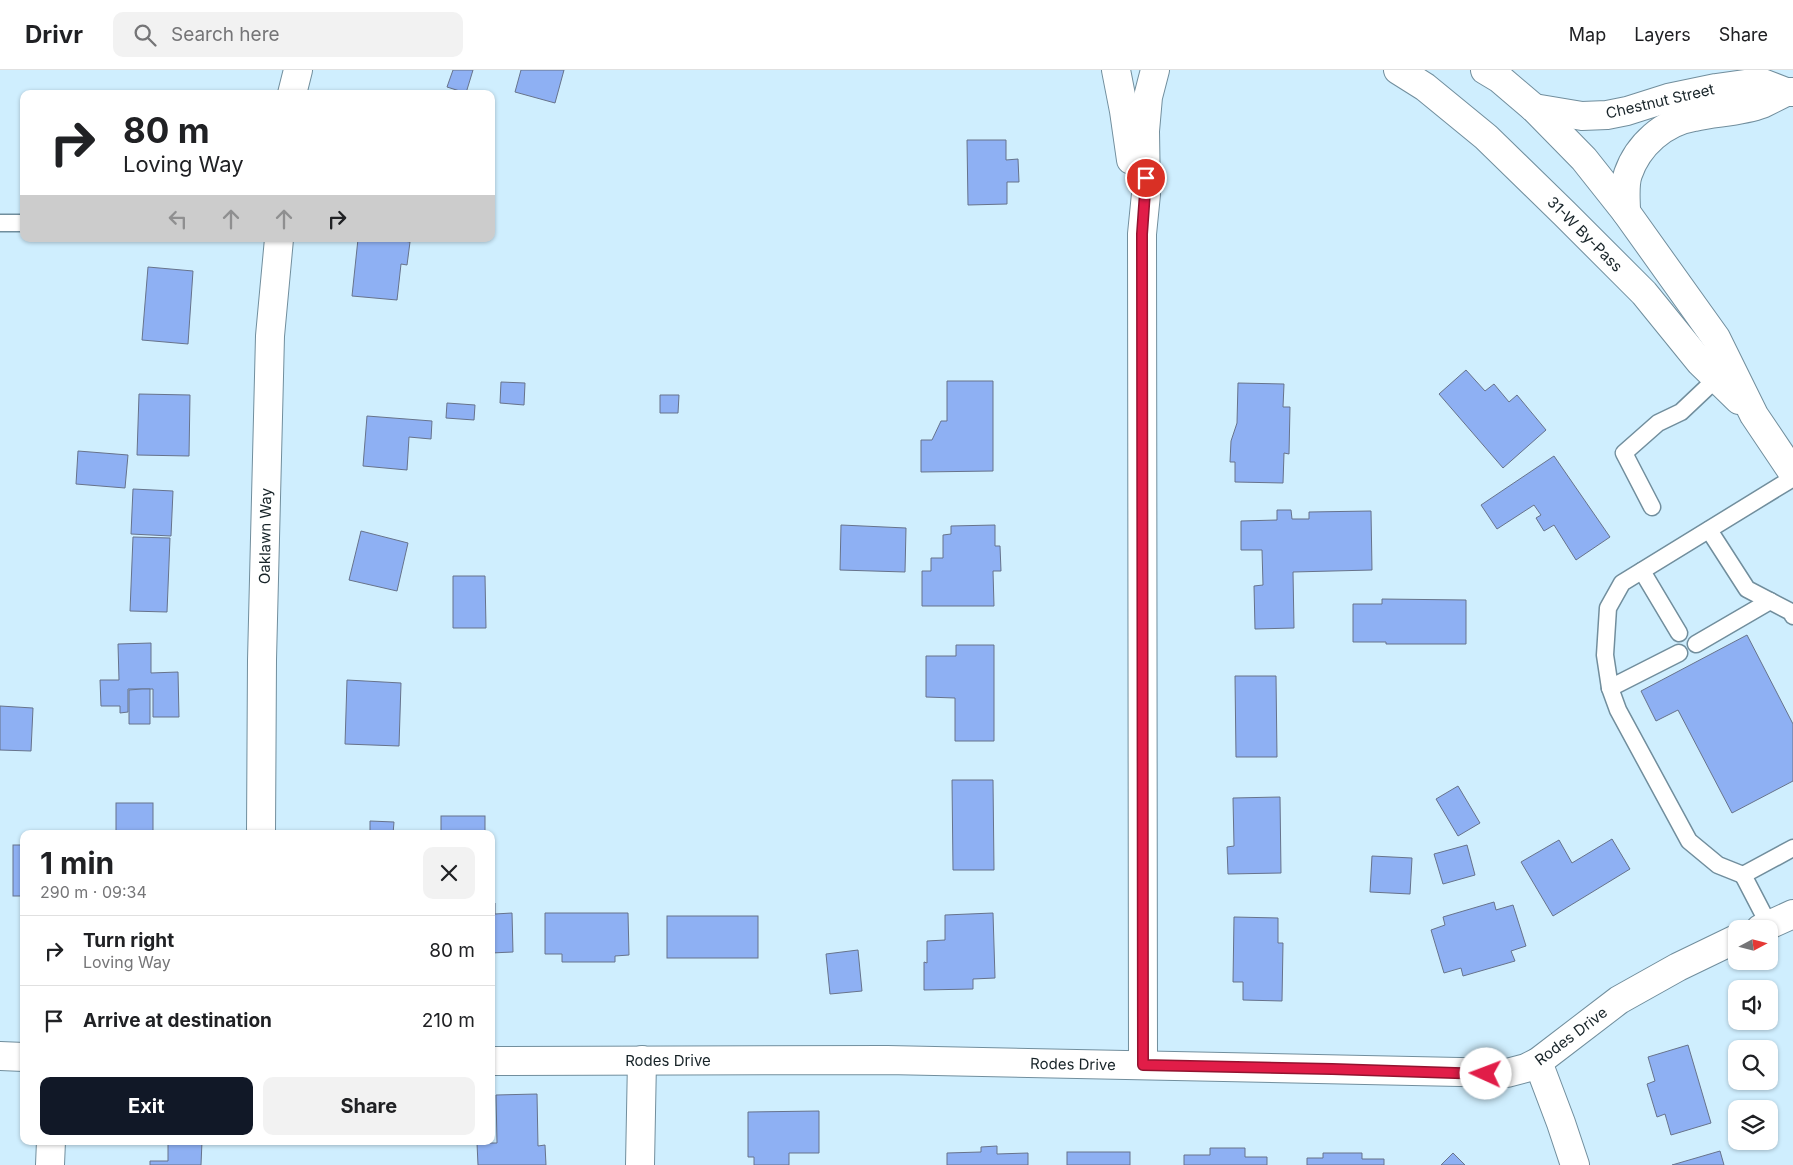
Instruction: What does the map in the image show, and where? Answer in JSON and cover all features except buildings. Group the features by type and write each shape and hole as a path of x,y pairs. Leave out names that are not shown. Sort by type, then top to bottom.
{"street":[{"path":"293,90 298,70"},
{"path":"1116,70 1142,234"},
{"path":"1143,1065 1142,234 1146,194 1145,131 1148,97 1154,70"},
{"name":"31-W By-Pass","path":"1398,70 1426,87 1486,137 1644,293 1700,362 1754,415"},
{"name":"31-W By-Pass","path":"1492,73 1534,108 1584,159 1626,212 1716,338 1754,415 1793,473"},
{"name":"Chestnut Street","path":"1534,108 1582,116 1607,115 1668,98 1716,88 1760,82 1789,92"},
{"name":"Chestnut Street","path":"1626,212 1627,175 1640,152 1652,137 1670,124 1692,117 1760,104 1789,92"},
{"name":"Oaklawn Way","path":"261,830 262,660 270,336 279,242"},
{"name":"Rodes Drive","path":"495,1061 887,1060 1497,1074 1516,1072 1538,1062 1619,1000 1678,967 1728,943"},
{"path":"0,1056 20,1057"},
{"path":"640,1165 642,1060"},
{"path":"1538,1062 1575,1165"},
{"path":"50,1165 51,1145"}],"lane":[{"path":"0,223 20,223"},
{"path":"1652,507 1624,453 1658,423 1681,412 1717,378"},
{"path":"1772,920 1743,875 1718,865 1689,842 1618,710 1610,688 1605,655 1608,608 1622,583 1793,478"},
{"path":"1709,530 1747,588 1791,612 1793,616"},
{"path":"1642,571 1679,633"},
{"path":"1696,644 1770,601"},
{"path":"1610,688 1679,653"},
{"path":"1743,875 1793,848"}],"route":[{"path":"1146,178 1142,234 1143,1065 1486,1074"}]}
